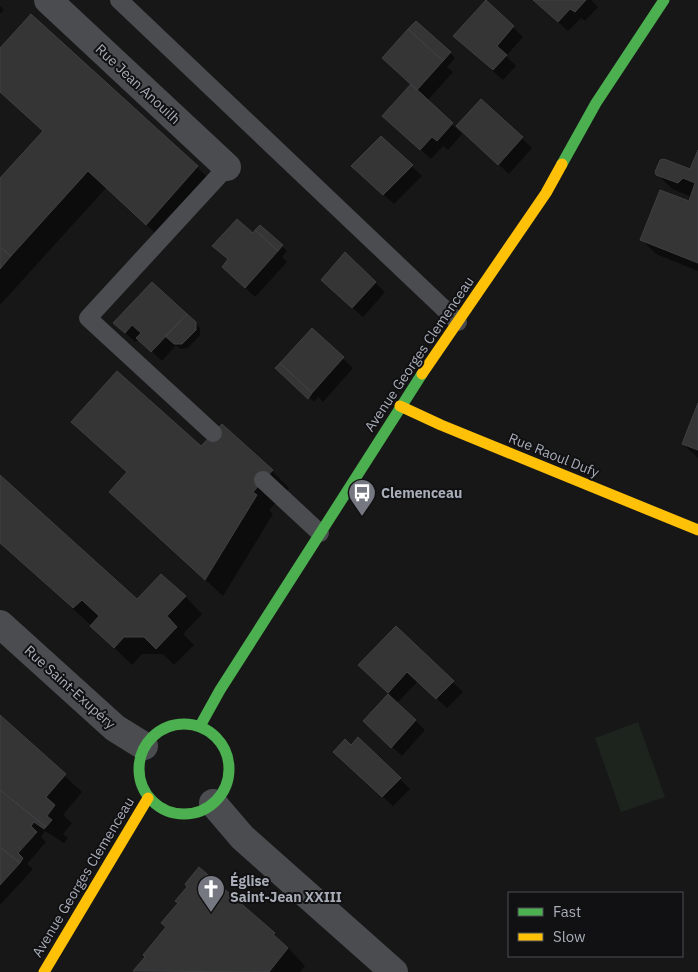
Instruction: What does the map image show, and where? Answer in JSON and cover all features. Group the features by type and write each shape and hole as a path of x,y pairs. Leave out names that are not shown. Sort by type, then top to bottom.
{"main road":[{"name":"Avenue Georges Clemenceau","path":"200,726 220,690 400,406 546,193 596,103 664,0"},
{"name":"Rue Raoul Dufy","path":"400,406 441,425 698,530"},
{"path":"188,723 200,726 213,734 223,746 229,761 229,777 223,791 213,803 201,811 187,814 173,813 159,807 148,798 141,786 139,759 144,746 157,732 174,724 188,723"},
{"name":"Avenue Georges Clemenceau","path":"44,972 148,798"}],"street":[{"name":"Rue Jean Anouilh","path":"48,0 228,167"},
{"name":"Rue Saint-Exupéry","path":"0,624 115,728 144,746"},
{"path":"213,803 242,837 394,972"}],"lane":[{"path":"119,0 458,322"},
{"path":"213,433 88,318 228,167"},
{"path":"263,480 320,533"}],"shaded area":[{"path":"638,722 665,797 621,812 595,738"}],"building":[{"path":"486,0 514,26 497,46 507,55 493,70 453,36"},
{"path":"533,0 586,0 575,12 570,9 558,22"},
{"path":"31,14 198,166 146,225 88,171 11,256 0,247 0,178 43,131 0,92 0,48"},
{"path":"416,21 451,52 443,61 408,29"},
{"path":"408,29 443,61 417,90 382,58"},
{"path":"411,84 453,123 437,141 432,137 420,150 382,116"},
{"path":"481,99 523,137 498,165 456,126"},
{"path":"381,136 413,165 383,195 351,166"},
{"path":"698,150 698,263 640,240 660,190 689,201 695,183 683,178 678,183 656,175 655,172 660,160 664,159 690,169"},
{"path":"237,219 253,233 255,230 278,251 245,288 222,267 228,259 212,246"},
{"path":"260,225 283,245 278,251 255,230"},
{"path":"0,247 11,256 0,269"},
{"path":"345,252 376,282 352,308 321,280"},
{"path":"152,282 187,314 151,352 136,338 141,333 132,325 125,333 113,323"},
{"path":"187,314 196,322 196,330 182,344 174,344 165,336"},
{"path":"312,328 344,357 312,393 280,363"},
{"path":"280,363 312,393 308,399 275,368"},
{"path":"117,371 201,446 222,424 273,470 253,492 257,495 205,580 109,492 127,472 71,422"},
{"path":"698,403 698,450 682,444"},
{"path":"0,475 137,599 161,574 186,596 167,616 177,627 156,649 144,637 124,637 114,648 90,626 99,616 82,600 73,608 0,543"},
{"path":"396,626 454,681 436,699 407,672 388,693 358,665"},
{"path":"388,694 416,720 391,748 363,721"},
{"path":"0,715 66,774 46,797 55,805 47,816 52,820 46,827 0,790"},
{"path":"358,737 401,778 382,797 333,752 345,739 351,745"},
{"path":"0,790 46,827 44,829 34,822 31,826 37,832 18,853 23,858 20,863 0,847"},
{"path":"0,847 20,863 0,885"},
{"name":"Église Saint-Jean XXIII","path":"199,867 275,933 273,934 288,948 269,972 133,971 145,957 143,955 166,927 161,923 178,903 175,901 187,887 185,884"}],"traffic: fast":[{"path":"562,164 596,103 664,0"},
{"path":"200,726 220,690 422,374"},
{"path":"184,724 201,727 216,737 226,752 229,769 226,786 216,801 201,811 184,814 167,811 152,801 142,786 139,769 142,752 152,737 167,727 184,724"}],"traffic: slow":[{"path":"422,374 546,193 562,164"},
{"path":"400,406 441,425 698,530"},
{"path":"44,972 148,798"}],"place":[{"name":"Clemenceau","path":"362,517"},
{"name":"Église Saint-Jean XXIII","path":"211,913"}]}
